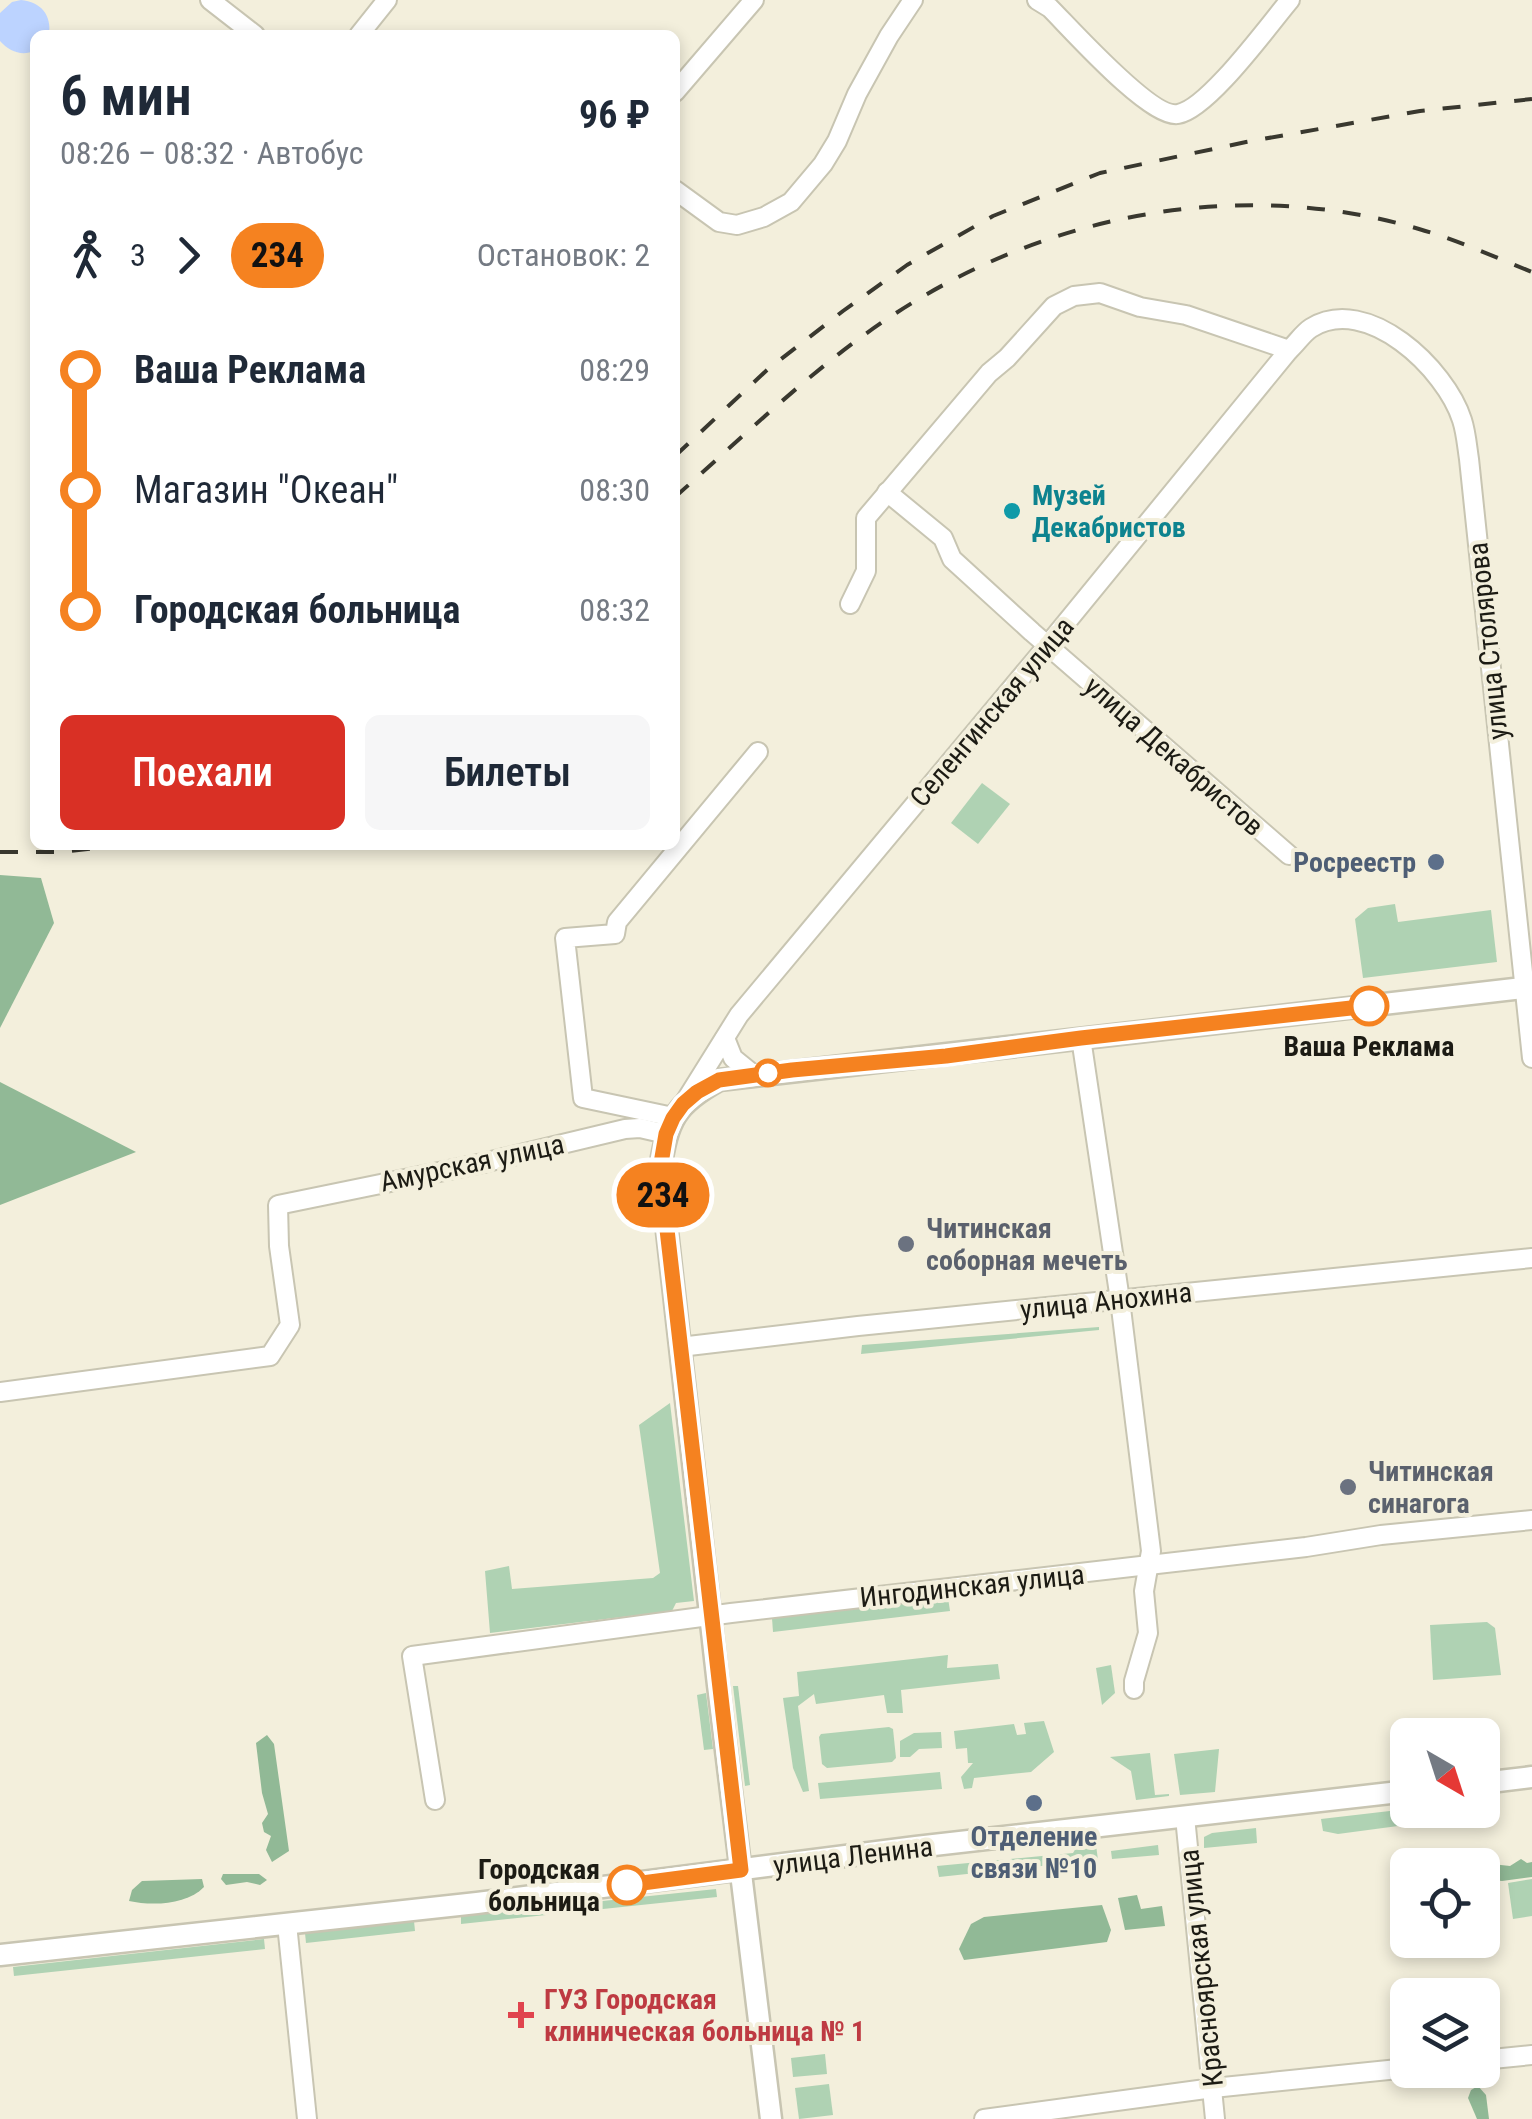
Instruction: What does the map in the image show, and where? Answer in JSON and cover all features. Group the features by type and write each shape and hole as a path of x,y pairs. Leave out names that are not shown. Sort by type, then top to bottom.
{"main road":[{"path":"771,2119 660,1169 674,1119 697,1092 719,1080 1528,988"},
{"path":"1500,1781 1532,1777"},
{"name":"улица Ленина","path":"0,1955 476,1903 1390,1792"}],"street":[{"path":"210,0 249,30"},
{"path":"363,30 387,0"},
{"path":"680,86 754,0"},
{"path":"680,194 719,222 737,225 764,217 790,202 823,164 856,94 913,0"},
{"path":"1037,0 1050,8 1142,98 1160,112 1176,115 1195,107 1218,85 1290,0"},
{"path":"850,604 866,571 866,518 989,372 1007,358 1054,306 1074,296 1100,293 1140,307 1186,315 1284,348"},
{"name":"улица Столярова","path":"1312,328 1333,321 1360,319 1394,335 1446,387 1462,419 1528,988 1532,1058"},
{"name":"Селенгинская улица","path":"674,1119 751,1000 1047,646 1284,348 1312,328"},
{"name":"улица Декабристов","path":"888,492 943,538 952,558 1047,646 1289,856"},
{"path":"680,846 758,752"},
{"path":"674,1119 583,1098 565,938 615,934 617,922 677,850"},
{"path":"725,1038 733,1058 754,1075"},
{"path":"1081,1038 1152,1551 1144,1591 1148,1633 1134,1689"},
{"name":"Амурская улица","path":"0,1392 270,1356 290,1325 279,1246 278,1205 674,1119"},
{"name":"улица Анохина","path":"680,1347 1532,1258"},
{"name":"Ингодинская улица","path":"435,1800 412,1656 710,1616 1532,1520"},
{"name":"Красноярская улица","path":"1186,1817 1216,2119"},
{"path":"288,1924 307,2119"},
{"path":"1500,2058 1532,2054"},
{"path":"984,2119 1213,2088 1390,2070"}],"green space":[{"path":"982,783 1010,804 978,844 951,823"},
{"path":"0,875 41,878 54,923 0,1028"},
{"path":"1395,904 1398,922 1491,910 1497,962 1363,978 1355,919 1368,908"},
{"path":"0,1082 136,1152 0,1205"},
{"path":"1099,1330 861,1354 862,1345"},
{"path":"670,1403 694,1601 676,1603 672,1611 490,1633 485,1571 509,1566 512,1589 653,1578 660,1573 639,1425"},
{"path":"948,1598 950,1611 773,1632 772,1618"},
{"path":"1487,1622 1495,1628 1501,1675 1433,1680 1430,1625"},
{"path":"948,1655 947,1668 998,1664 1000,1679 901,1690 903,1713 887,1713 884,1695 816,1704 814,1694 798,1706 809,1791 803,1792 793,1768 783,1698 799,1696 797,1672"},
{"path":"1111,1665 1115,1693 1102,1705 1096,1668"},
{"path":"733,1686 738,1686 750,1785 745,1786"},
{"path":"706,1693 713,1749 704,1750 697,1695"},
{"path":"1044,1721 1054,1752 1031,1772 974,1778 972,1788 964,1789 961,1777 973,1763 968,1763 967,1748 956,1749 954,1731 1014,1724 1017,1735 1026,1734 1024,1723"},
{"path":"893,1729 896,1758 892,1762 827,1768 822,1764 821,1734"},
{"path":"941,1732 942,1748 919,1749 910,1757 900,1757 900,1741 914,1733"},
{"path":"267,1735 274,1744 289,1851 272,1862 266,1850 271,1836 264,1832 262,1823 268,1814 256,1743"},
{"path":"1219,1749 1215,1792 1180,1795 1174,1754"},
{"path":"1150,1753 1155,1795 1169,1796 1136,1800 1131,1771 1110,1757"},
{"path":"940,1772 942,1789 820,1799 818,1783"},
{"path":"1390,1811 1390,1827 1338,1834 1323,1831 1321,1819"},
{"path":"1256,1828 1257,1843 1204,1848 1204,1837 1212,1833"},
{"path":"1096,1845 1098,1860 939,1877 937,1866 1073,1853 1076,1848"},
{"path":"1158,1845 1159,1855 1112,1859 1111,1851"},
{"path":"1521,1859 1532,1862 1532,1877 1500,1881 1500,1865 1510,1866"},
{"path":"223,1874 259,1874 267,1880 260,1885 226,1885 221,1879"},
{"path":"202,1879 204,1887 179,1901 129,1901 132,1890 142,1881"},
{"path":"1532,1879 1532,1916 1513,1919 1508,1883"},
{"path":"716,1889 717,1897 461,1924 461,1916"},
{"path":"1137,1895 1141,1909 1162,1906 1165,1926 1125,1930 1118,1898"},
{"path":"1102,1905 1111,1930 1107,1942 964,1960 959,1949 971,1924 984,1917"},
{"path":"414,1921 415,1931 306,1943 305,1933"},
{"path":"264,1939 265,1949 14,1976 13,1967"},
{"path":"825,2054 827,2074 793,2077 791,2058"},
{"path":"829,2084 833,2115 799,2119 795,2088"},
{"path":"1480,2088 1486,2095 1489,2119 1477,2119 1468,2098 1471,2090"}],"water":[{"path":"12,2 34,4 49,21 49,30 30,30 30,52 20,53 0,41 0,13"}],"railway":[{"path":"680,451 767,370 843,311 907,265 993,216 1100,173 1420,111 1532,99"},
{"path":"680,493 806,380 890,317 950,281 1013,252 1078,230 1145,214 1213,206 1282,206 1351,213 1419,229 1532,272"},
{"path":"0,852 78,850"}],"bus line":[{"name":"234","path":"627,1885 741,1870 660,1169 666,1134 683,1104 719,1080 1369,1006"}],"place":[{"name":"Музей Декабристов","path":"1012,511"},
{"name":"Росреестр","path":"1436,862"},
{"name":"Ваша Реклама","path":"1369,1006"},
{"name":"Читинская соборная мечеть","path":"906,1244"},
{"name":"Читинская синагога","path":"1348,1487"},
{"name":"Отделение связи №10","path":"1034,1803"},
{"name":"Городская больница","path":"627,1885"},
{"name":"ГУЗ Городская клиническая больница № 1","path":"521,2015"}]}
